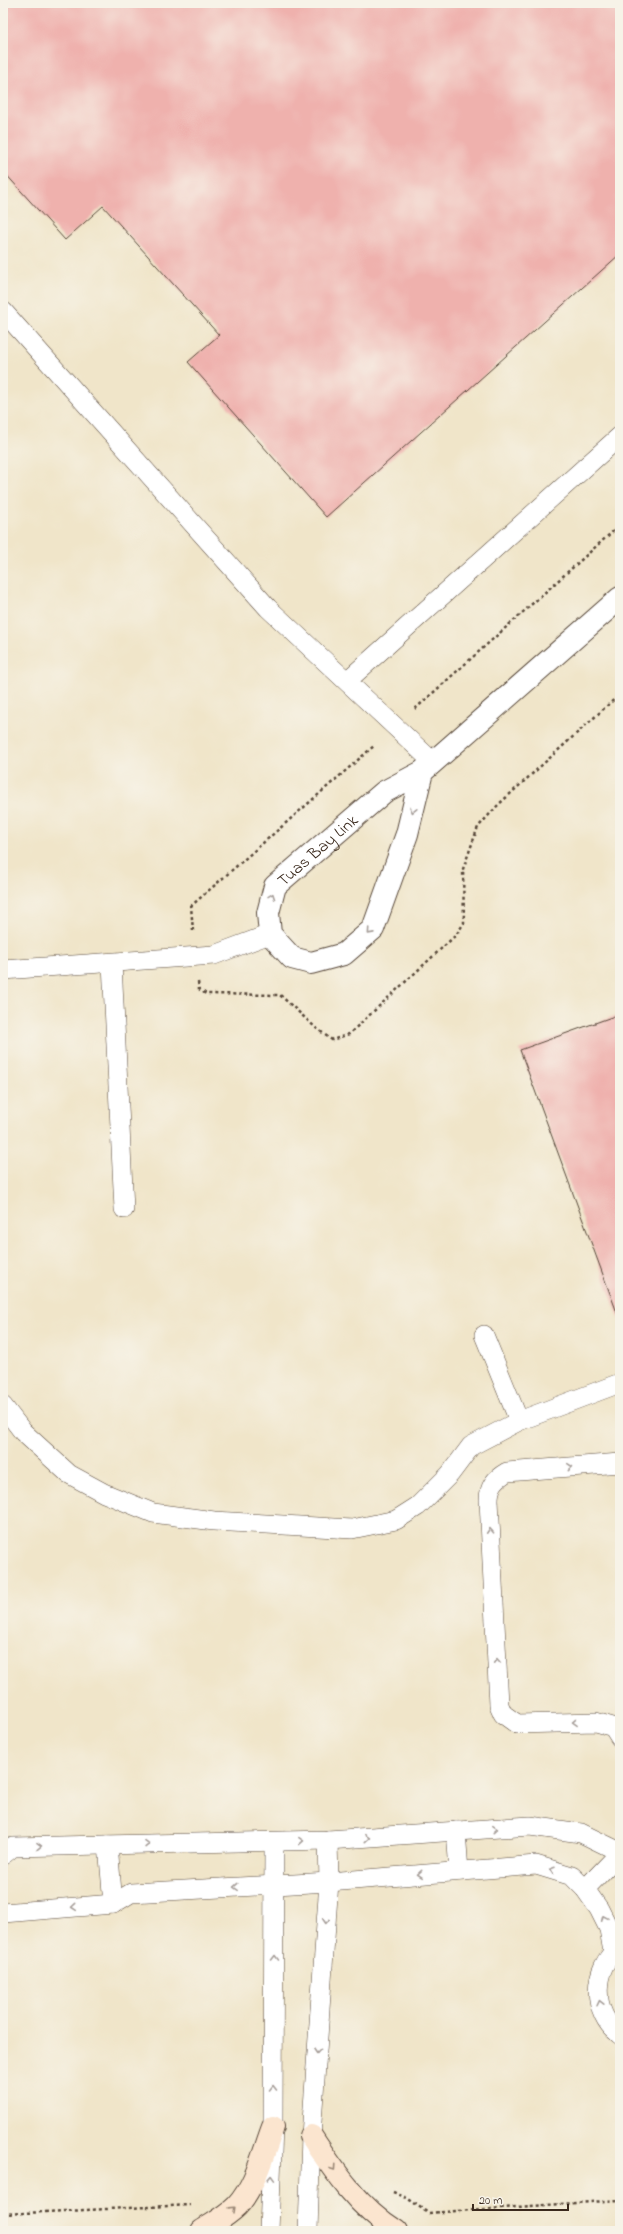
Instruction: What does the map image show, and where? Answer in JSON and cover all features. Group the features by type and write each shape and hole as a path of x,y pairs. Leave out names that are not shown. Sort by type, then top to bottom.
{"street":[{"name":"Tuas Bay Link","path":"270,934 268,913 269,902 275,886 279,882 384,792 428,767 620,598"},
{"path":"270,934 292,958 311,964 344,954 373,929 408,834 428,767"},
{"path":"202,2231 223,2218 238,2205 252,2183 273,2127"},
{"path":"311,2136 338,2175 366,2207 396,2231"}],"lane":[{"path":"3,311 268,608 348,680 428,767"},
{"path":"348,680 620,436"},
{"path":"3,970 214,955 270,934"},
{"path":"112,963 124,1209"},
{"path":"484,1335 519,1421"},
{"path":"3,1406 23,1432 69,1474 104,1493 153,1513 214,1521 352,1529 396,1520 418,1506 450,1474 471,1446 519,1421 620,1383"},
{"path":"620,1463 507,1472 497,1478 492,1485 489,1491 489,1500 499,1705 503,1714 517,1724 596,1722 614,1727 620,1738"},
{"path":"3,1855 13,1847 328,1840 530,1826 581,1833 620,1852 585,1889"},
{"path":"456,1831 459,1871"},
{"path":"308,2231 311,2136 329,1882 328,1840"},
{"path":"269,2231 273,2127 274,1842"},
{"path":"108,1845 113,1904"},
{"path":"3,1913 113,1904 131,1893 329,1882 536,1865 572,1876 585,1889 599,1909 616,1949 603,1966 598,1982 598,1999 603,2015 613,2029 620,2035"}],"path":[{"path":"199,989 206,994 280,995 316,1028 332,1040 349,1034 456,935 464,923 463,869 478,827 498,805 620,694"},
{"path":"389,2191 407,2198 428,2213 620,2200"},
{"path":"3,2214 194,2205"}],"building":[{"path":"3,3 620,3 620,254 326,517 188,362 219,335 103,206 65,240 3,171"},
{"path":"620,1014 620,1317 619,1318 520,1050"}]}
